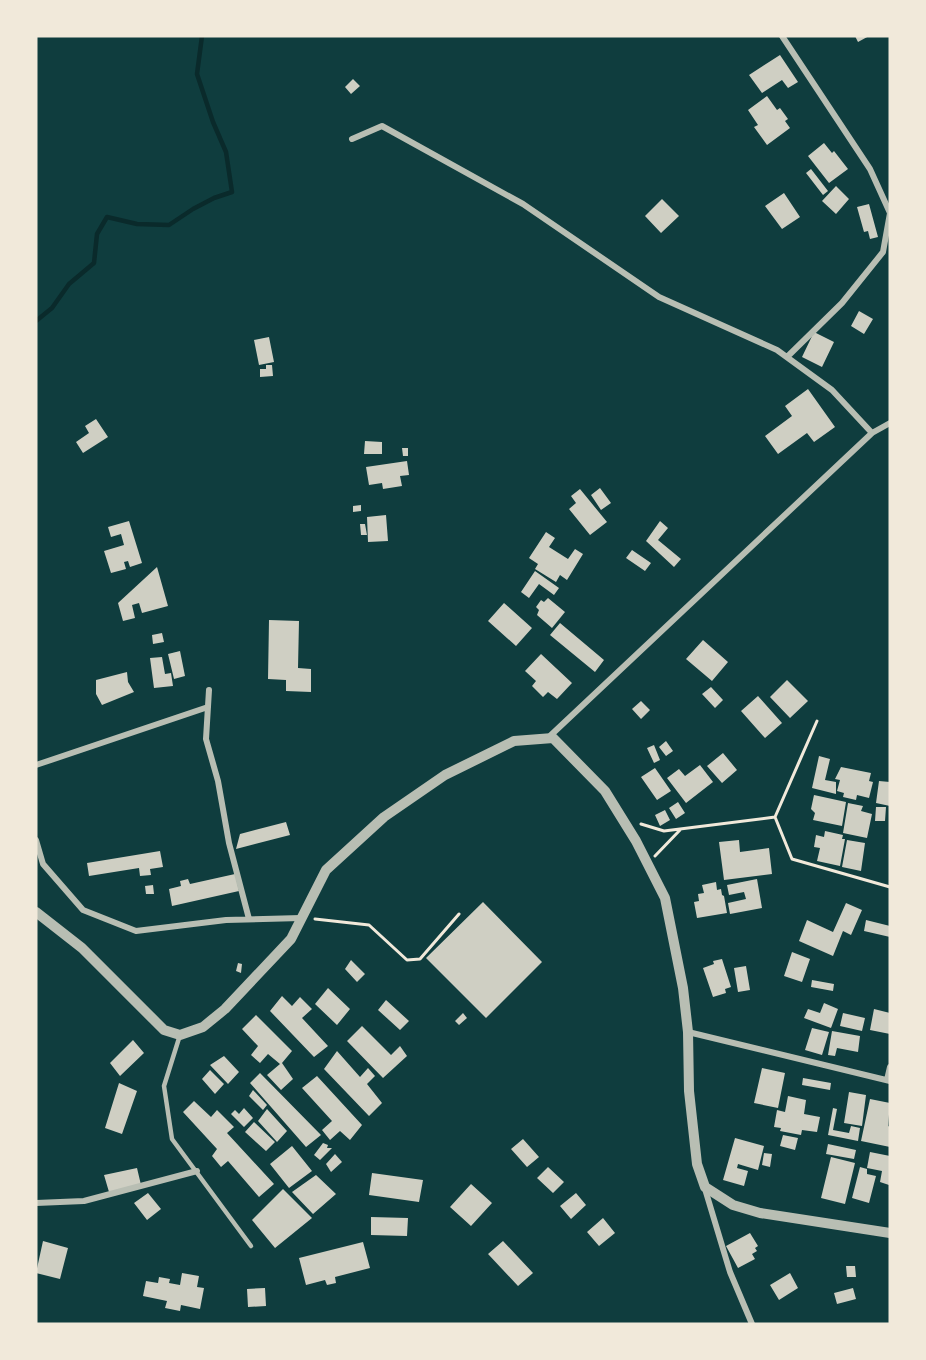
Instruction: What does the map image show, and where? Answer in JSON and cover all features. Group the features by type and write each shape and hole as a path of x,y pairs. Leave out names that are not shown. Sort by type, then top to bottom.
{"street":[{"path":"782,36 870,169 890,213 883,252 842,303 787,357"},
{"path":"352,139 382,126 523,204 659,297 777,350 832,390 872,433"},
{"path":"752,1324 730,1272 697,1164 689,1091 688,1032 683,988 664,898 648,864 605,791 551,735 872,433 890,423"},
{"path":"209,690 206,739 218,781 229,843 249,919"},
{"path":"36,765 208,707"},
{"path":"36,912 82,948 164,1030 180,1035 203,1027 225,1009 291,939 326,870 384,817 445,775 514,741 553,738"},
{"path":"36,840 43,864 83,910 136,931 249,919 301,918"},
{"path":"688,1032 888,1081 890,1067"},
{"path":"36,1203 84,1201 197,1171"},
{"path":"705,1187 733,1205 760,1213 890,1233"}],"lane":[{"path":"180,1035 164,1086 172,1139 251,1246"}],"path":[{"path":"817,721 775,817 792,859 890,886"},
{"path":"622,819 664,831 775,817"},
{"path":"648,864 681,829"},
{"path":"301,918 369,925 406,960 420,959 459,914"}],"building":[{"path":"855,36 869,36 858,42"},
{"path":"780,55 798,82 788,88 782,80 762,93 749,75"},
{"path":"353,79 360,86 351,94 345,87"},
{"path":"767,96 777,110 780,108 788,119 785,121 790,128 767,145 754,127 758,125 748,110"},
{"path":"824,143 832,153 834,151 848,169 829,183 808,156"},
{"path":"811,169 828,191 823,195 806,173"},
{"path":"836,186 849,199 836,214 822,201"},
{"path":"784,193 800,217 782,229 765,206"},
{"path":"662,199 679,216 661,233 645,216"},
{"path":"869,204 878,237 870,239 868,231 864,232 857,207"},
{"path":"859,311 873,319 864,334 851,326"},
{"path":"814,332 834,342 822,367 802,357"},
{"path":"269,337 274,362 259,365 254,340"},
{"path":"266,365 272,365 273,376 260,377 260,369 266,369"},
{"path":"808,389 835,427 814,442 807,433 778,454 765,436 792,416 785,406"},
{"path":"96,419 108,437 83,453 76,442 89,433 85,426"},
{"path":"365,441 382,442 382,454 364,454"},
{"path":"402,448 408,448 408,456 403,456"},
{"path":"407,461 409,475 400,476 402,486 383,489 382,483 369,485 366,467"},
{"path":"600,488 611,503 601,510 591,495"},
{"path":"580,489 607,522 590,535 569,509 576,503 571,496"},
{"path":"361,505 361,511 353,512 353,506"},
{"path":"386,515 388,541 368,542 367,517"},
{"path":"129,521 142,563 130,567 128,561 124,562 126,569 111,573 104,551 124,545 121,534 111,537 108,527"},
{"path":"660,521 668,528 658,540 681,559 674,567 646,541"},
{"path":"360,524 365,524 367,535 361,535"},
{"path":"546,532 555,538 549,547 568,559 575,549 583,554 567,580 560,575 556,582 535,569 538,564 529,558"},
{"path":"632,550 651,563 645,571 626,558"},
{"path":"157,567 168,606 142,613 139,603 132,605 135,618 123,621 118,603"},
{"path":"535,571 559,588 554,595 539,584 529,598 521,592"},
{"path":"548,598 565,612 552,628 537,615 539,610 536,607 541,600 544,602"},
{"path":"504,603 532,628 516,646 488,621"},
{"path":"269,620 299,621 298,668 311,669 311,692 286,691 286,680 268,679"},
{"path":"560,623 604,660 595,672 550,635"},
{"path":"162,633 164,642 153,644 152,635"},
{"path":"703,640 728,662 712,681 686,659"},
{"path":"180,651 185,676 174,679 168,654"},
{"path":"541,654 572,683 557,699 548,692 543,697 532,686 536,681 525,671"},
{"path":"162,657 165,674 171,673 173,686 154,688 150,658"},
{"path":"127,672 128,682 134,692 102,705 96,694 96,680"},
{"path":"787,680 808,701 790,718 770,697"},
{"path":"711,687 723,700 715,708 702,694"},
{"path":"758,696 782,723 765,738 741,711"},
{"path":"641,701 650,710 641,719 632,709"},
{"path":"666,741 673,751 666,756 659,747"},
{"path":"654,745 660,760 654,763 647,748"},
{"path":"723,753 737,770 722,783 707,766"},
{"path":"819,756 830,759 825,780 836,782 836,794 812,788"},
{"path":"700,765 713,782 686,803 667,778 679,769 685,776"},
{"path":"841,767 871,773 869,781 873,782 869,798 857,795 856,800 843,797 844,793 837,791 840,780 835,779"},
{"path":"655,768 671,791 657,800 641,777"},
{"path":"879,781 890,782 890,806 876,803"},
{"path":"814,795 846,802 842,826 813,820 815,813 811,809"},
{"path":"678,802 685,813 676,819 669,808"},
{"path":"848,803 863,806 861,811 872,814 867,838 843,833"},
{"path":"876,807 886,807 885,821 875,821"},
{"path":"665,810 670,820 660,826 655,815"},
{"path":"286,822 290,835 236,849 240,834"},
{"path":"825,831 843,835 842,839 845,839 840,866 817,861 820,848 814,847 816,835 824,837"},
{"path":"739,840 740,852 769,848 772,874 724,880 719,842"},
{"path":"847,840 865,843 861,871 842,867"},
{"path":"160,851 163,867 150,869 151,875 140,876 139,868 89,876 87,863"},
{"path":"235,874 239,891 172,906 169,889 181,886 180,881 188,879 190,884"},
{"path":"757,879 762,908 730,914 728,903 746,899 744,892 729,895 727,885"},
{"path":"716,882 717,890 721,889 724,896 727,913 697,918 694,902 699,901 698,894 704,893 702,885"},
{"path":"153,885 154,894 146,894 145,886"},
{"path":"483,902 542,962 486,1018 426,958"},
{"path":"846,903 862,910 851,935 843,931 833,956 799,941 807,920 833,932"},
{"path":"866,920 890,926 890,937 864,931"},
{"path":"792,952 810,959 802,982 784,976"},
{"path":"722,959 731,987 725,989 726,993 713,997 703,968 714,964 713,961"},
{"path":"351,960 365,974 357,982 345,969"},
{"path":"238,963 242,964 241,973 236,971"},
{"path":"746,966 750,990 738,992 734,968"},
{"path":"812,980 834,984 833,991 811,987"},
{"path":"328,988 350,1009 337,1025 315,1004"},
{"path":"282,996 292,1006 300,997 312,1009 302,1018 328,1046 314,1057 270,1011"},
{"path":"386,1000 409,1021 400,1030 378,1010"},
{"path":"824,1003 838,1009 831,1028 804,1018 808,1009 820,1013"},
{"path":"874,1009 890,1013 890,1034 870,1030"},
{"path":"463,1013 467,1018 459,1025 455,1021"},
{"path":"843,1013 865,1018 862,1031 840,1026"},
{"path":"256,1015 292,1051 282,1063 293,1079 281,1090 267,1075 280,1064 268,1054 260,1063 251,1055 258,1046 242,1029"},
{"path":"362,1026 391,1055 400,1046 407,1056 383,1078 347,1041"},
{"path":"812,1028 829,1032 822,1055 805,1050"},
{"path":"832,1031 860,1036 858,1052 837,1048 835,1056 828,1055"},
{"path":"133,1040 144,1053 120,1076 110,1063"},
{"path":"337,1051 360,1077 368,1068 375,1076 367,1084 382,1103 369,1116 324,1069"},
{"path":"224,1056 239,1072 228,1084 210,1065"},
{"path":"762,1068 785,1073 778,1108 754,1103"},
{"path":"210,1070 224,1084 215,1094 202,1079"},
{"path":"260,1073 321,1135 306,1147 250,1083"},
{"path":"317,1076 362,1125 350,1140 340,1131 330,1140 322,1130 332,1121 302,1088"},
{"path":"803,1078 831,1083 830,1090 802,1085"},
{"path":"119,1083 137,1091 122,1134 105,1128"},
{"path":"253,1090 267,1105 263,1110 249,1096"},
{"path":"849,1092 866,1095 862,1126 844,1123"},
{"path":"788,1096 806,1100 804,1114 820,1117 817,1132 802,1130 801,1135 780,1131 781,1128 774,1127 777,1110 785,1112"},
{"path":"870,1099 890,1103 888,1126 890,1127 890,1147 861,1141"},
{"path":"194,1101 211,1117 217,1110 234,1127 227,1133 274,1184 259,1197 228,1161 221,1167 212,1156 217,1149 183,1112"},
{"path":"244,1108 253,1118 244,1127 231,1114 235,1110 239,1114"},
{"path":"833,1108 837,1109 833,1130 849,1133 851,1126 860,1128 858,1141 828,1135"},
{"path":"267,1109 287,1131 277,1142 258,1121"},
{"path":"254,1122 275,1142 266,1151 245,1132"},
{"path":"783,1135 798,1138 795,1150 780,1146"},
{"path":"735,1138 764,1146 758,1170 738,1164 737,1168 748,1171 744,1186 723,1180"},
{"path":"523,1139 539,1157 527,1167 511,1149"},
{"path":"323,1143 328,1145 327,1148 332,1148 320,1160 314,1155"},
{"path":"828,1144 856,1150 854,1159 826,1154"},
{"path":"292,1146 312,1171 289,1188 270,1164"},
{"path":"870,1152 890,1156 889,1185 880,1182 882,1171 867,1168"},
{"path":"764,1153 772,1154 770,1167 762,1165"},
{"path":"335,1154 342,1162 331,1172 326,1164"},
{"path":"831,1157 855,1163 845,1204 821,1198"},
{"path":"548,1167 564,1182 553,1193 537,1178"},
{"path":"860,1167 867,1169 867,1174 876,1176 869,1203 852,1198"},
{"path":"137,1168 141,1185 109,1192 104,1175"},
{"path":"372,1173 423,1180 419,1202 369,1195"},
{"path":"316,1175 336,1194 313,1214 292,1192"},
{"path":"471,1184 492,1203 471,1226 450,1207"},
{"path":"283,1189 312,1218 275,1248 252,1220"},
{"path":"148,1193 161,1209 147,1220 134,1203"},
{"path":"576,1193 586,1205 571,1219 560,1206"},
{"path":"371,1217 408,1218 407,1236 371,1235"},
{"path":"603,1218 615,1233 599,1246 587,1232"},
{"path":"750,1233 758,1246 755,1248 757,1251 752,1254 755,1259 738,1268 726,1246"},
{"path":"43,1241 68,1248 60,1279 36,1273"},
{"path":"503,1241 533,1273 518,1286 488,1254"},
{"path":"363,1242 370,1268 335,1277 336,1283 327,1285 325,1280 306,1285 299,1258"},
{"path":"846,1266 855,1266 856,1277 847,1277"},
{"path":"182,1273 199,1276 197,1287 204,1288 200,1309 181,1305 180,1311 165,1308 167,1301 143,1296 146,1281 158,1283 159,1277 170,1279 169,1283 180,1285"},
{"path":"790,1273 798,1288 779,1300 770,1285"},
{"path":"265,1288 266,1306 248,1307 247,1289"},
{"path":"853,1288 856,1299 837,1304 834,1293"}],"waterway":[{"path":"36,321 52,308 69,284 94,263 97,234 107,217 137,224 169,225 193,209 232,192 226,152 197,74 202,36"}]}
